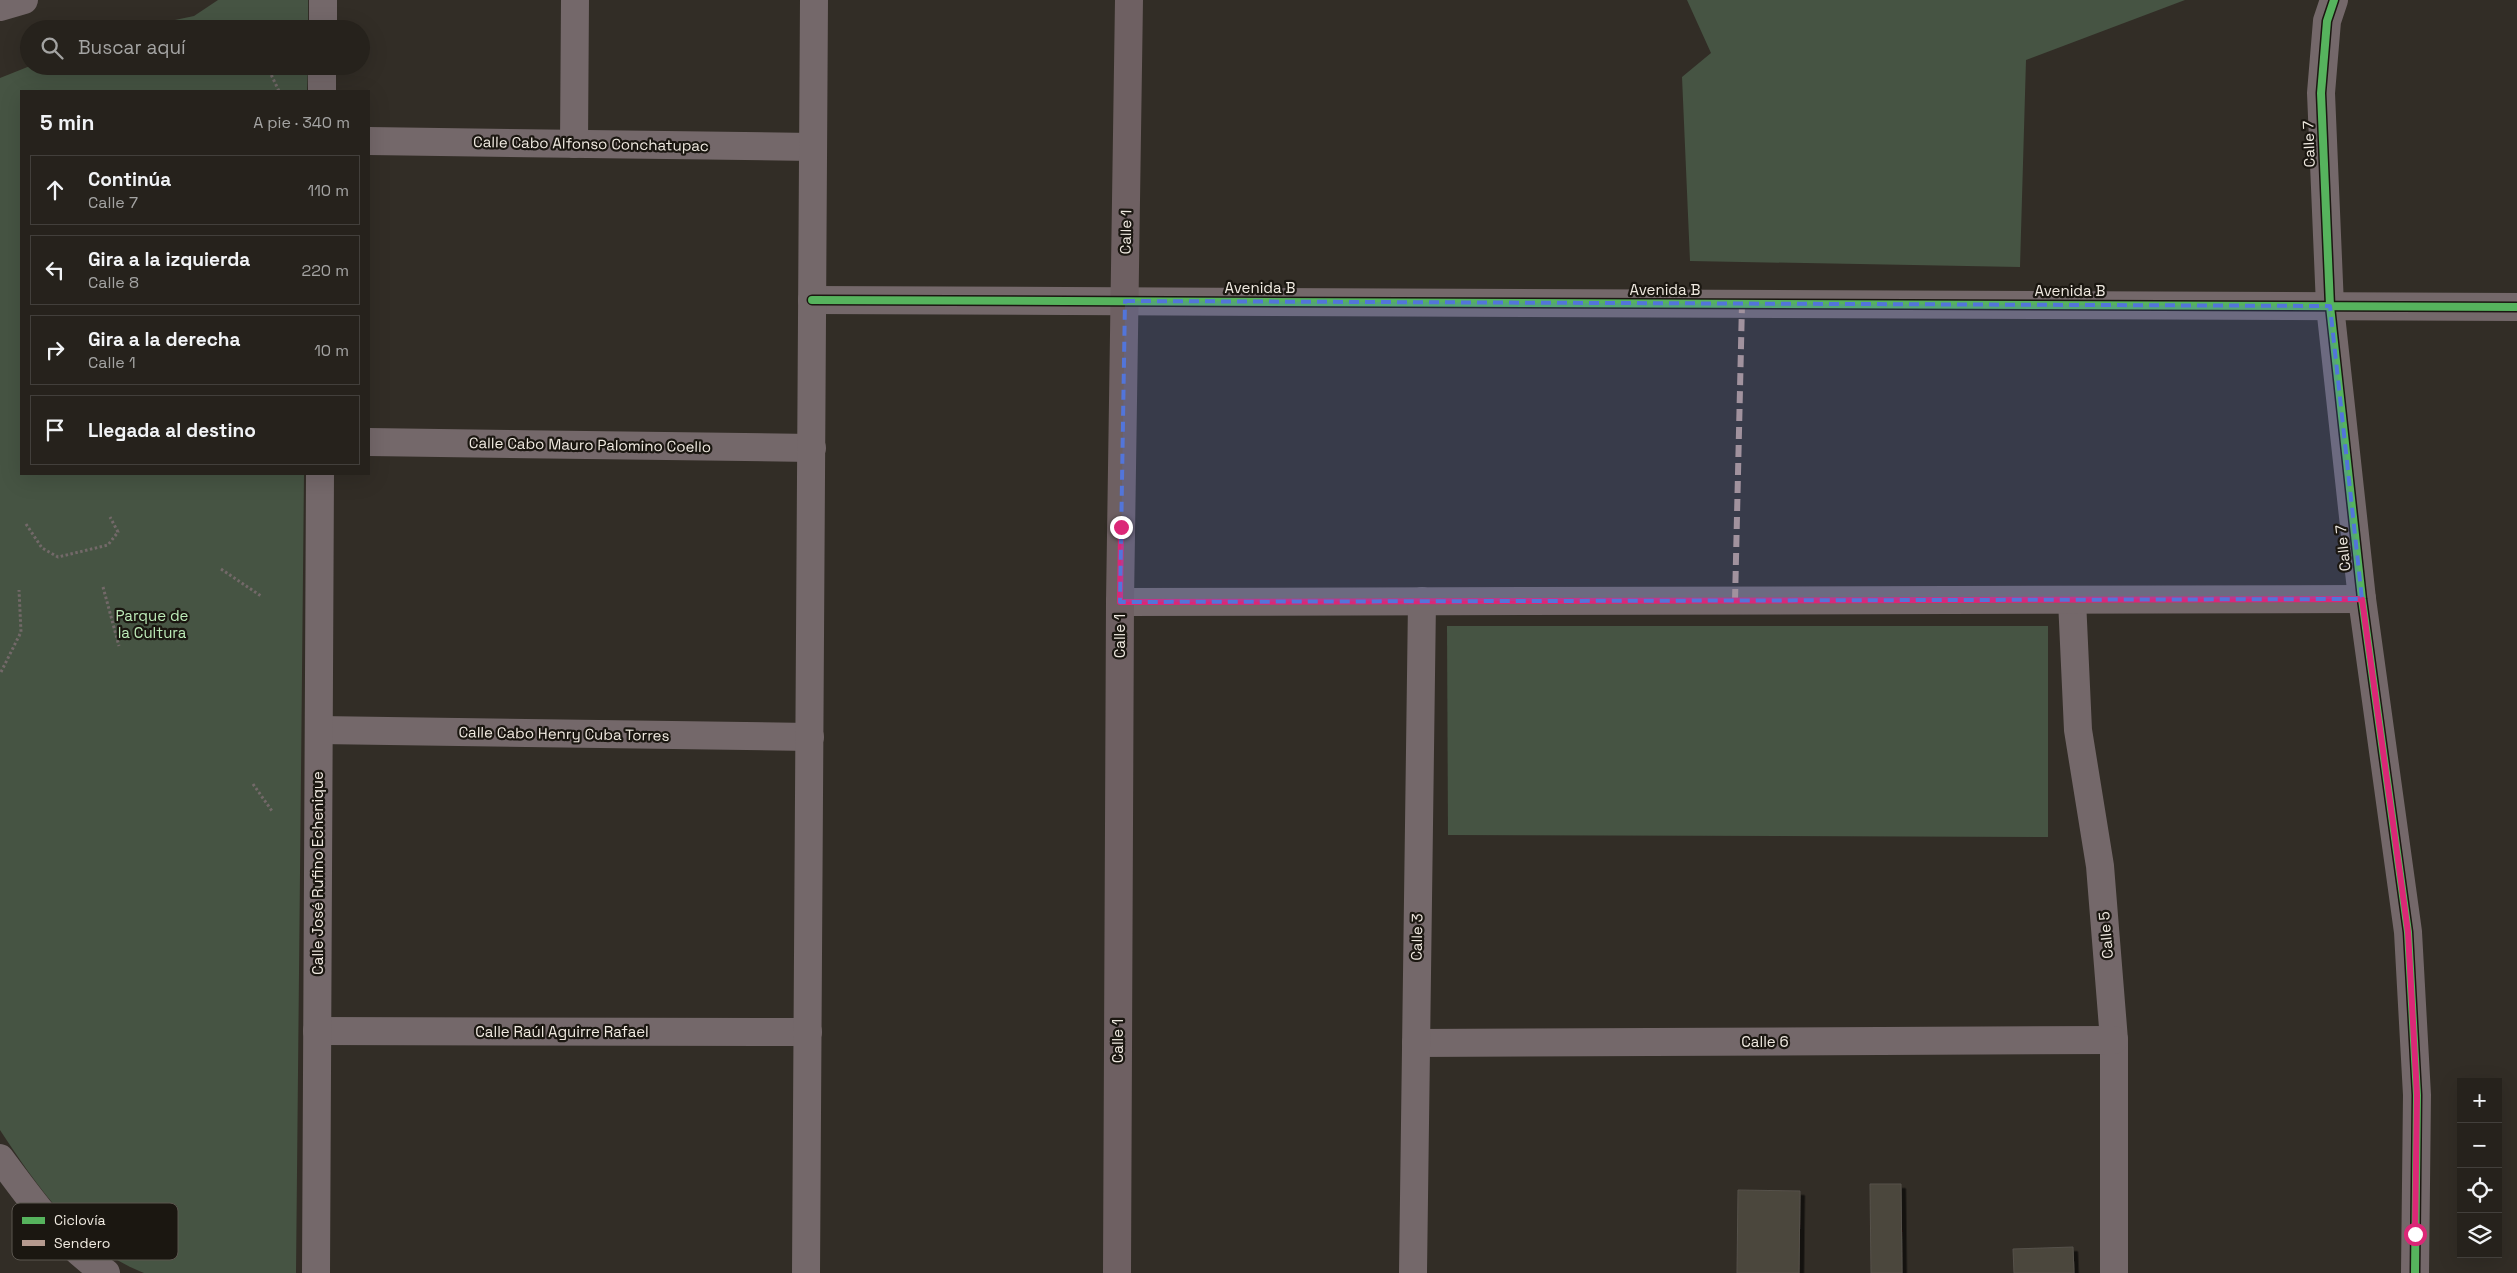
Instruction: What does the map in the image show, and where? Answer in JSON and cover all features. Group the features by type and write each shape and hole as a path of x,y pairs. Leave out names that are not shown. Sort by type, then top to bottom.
{"street":[{"path":"0,7 24,0"},
{"path":"322,20 323,0"},
{"path":"574,144 575,0"},
{"path":"806,1273 814,0"},
{"name":"Calle 1","path":"1117,1273 1120,602 1129,0"},
{"name":"Calle 7","path":"2334,0 2326,21 2321,93 2330,306 2362,599 2408,932 2417,1095 2415,1273"},
{"path":"322,75 322,90"},
{"name":"Calle Cabo Alfonso Conchatupac","path":"370,141 813,147"},
{"name":"Avenida B","path":"812,300 2517,307"},
{"name":"Calle Cabo Mauro Palomino Coello","path":"370,442 812,448"},
{"name":"Calle José Rufino Echenique","path":"316,1273 320,475"},
{"path":"1120,602 2362,599"},
{"name":"Calle 5","path":"2072,600 2078,730 2100,866 2114,1040 2114,1273"},
{"name":"Calle 3","path":"1413,1273 1422,601"},
{"name":"Calle Cabo Henry Cuba Torres","path":"319,730 810,737"},
{"name":"Calle Raúl Aguirre Rafael","path":"317,1031 808,1032"},
{"name":"Calle 6","path":"1416,1043 2114,1040"},
{"path":"0,1158 35,1203"}],"path":[{"path":"271,75 279,90"},
{"path":"26,524 42,548 58,557 108,545 118,532 110,517"},
{"path":"220,569 261,596"},
{"path":"103,587 119,646"},
{"path":"1,672 21,632 19,590"},
{"path":"253,784 272,811"}],"highlighted area":[{"path":"1125,301 2330,306 2362,599 1120,602"}],"green space":[{"path":"218,0 308,0 308,20 175,20 194,16"},
{"path":"1687,0 2185,0 2026,60 2020,267 1690,261 1682,77 1711,53"},
{"name":"Parque de la Cultura","path":"20,70 20,75 308,75 307,90 20,90 20,475 304,475 296,1273 144,1273 121,1262 118,1260 178,1260 178,1203 54,1203 0,1130 0,78"},
{"path":"1447,626 2048,626 2048,837 1448,835"}],"building":[{"path":"1870,1184 1901,1184 1902,1273 1871,1273"},
{"path":"1738,1190 1800,1191 1799,1273 1737,1273"},
{"path":"2073,1247 2074,1273 2014,1273 2013,1249"}],"marked path":[{"path":"1735,601 1742,304"}],"cycle path":[{"path":"2334,0 2327,21 2321,93 2330,306 2362,599 2408,932 2417,1095 2415,1273"},
{"path":"812,300 2517,307"}],"route":[{"path":"1121,527 1120,602 2362,599 2408,932 2417,1095 2415,1234"}]}
